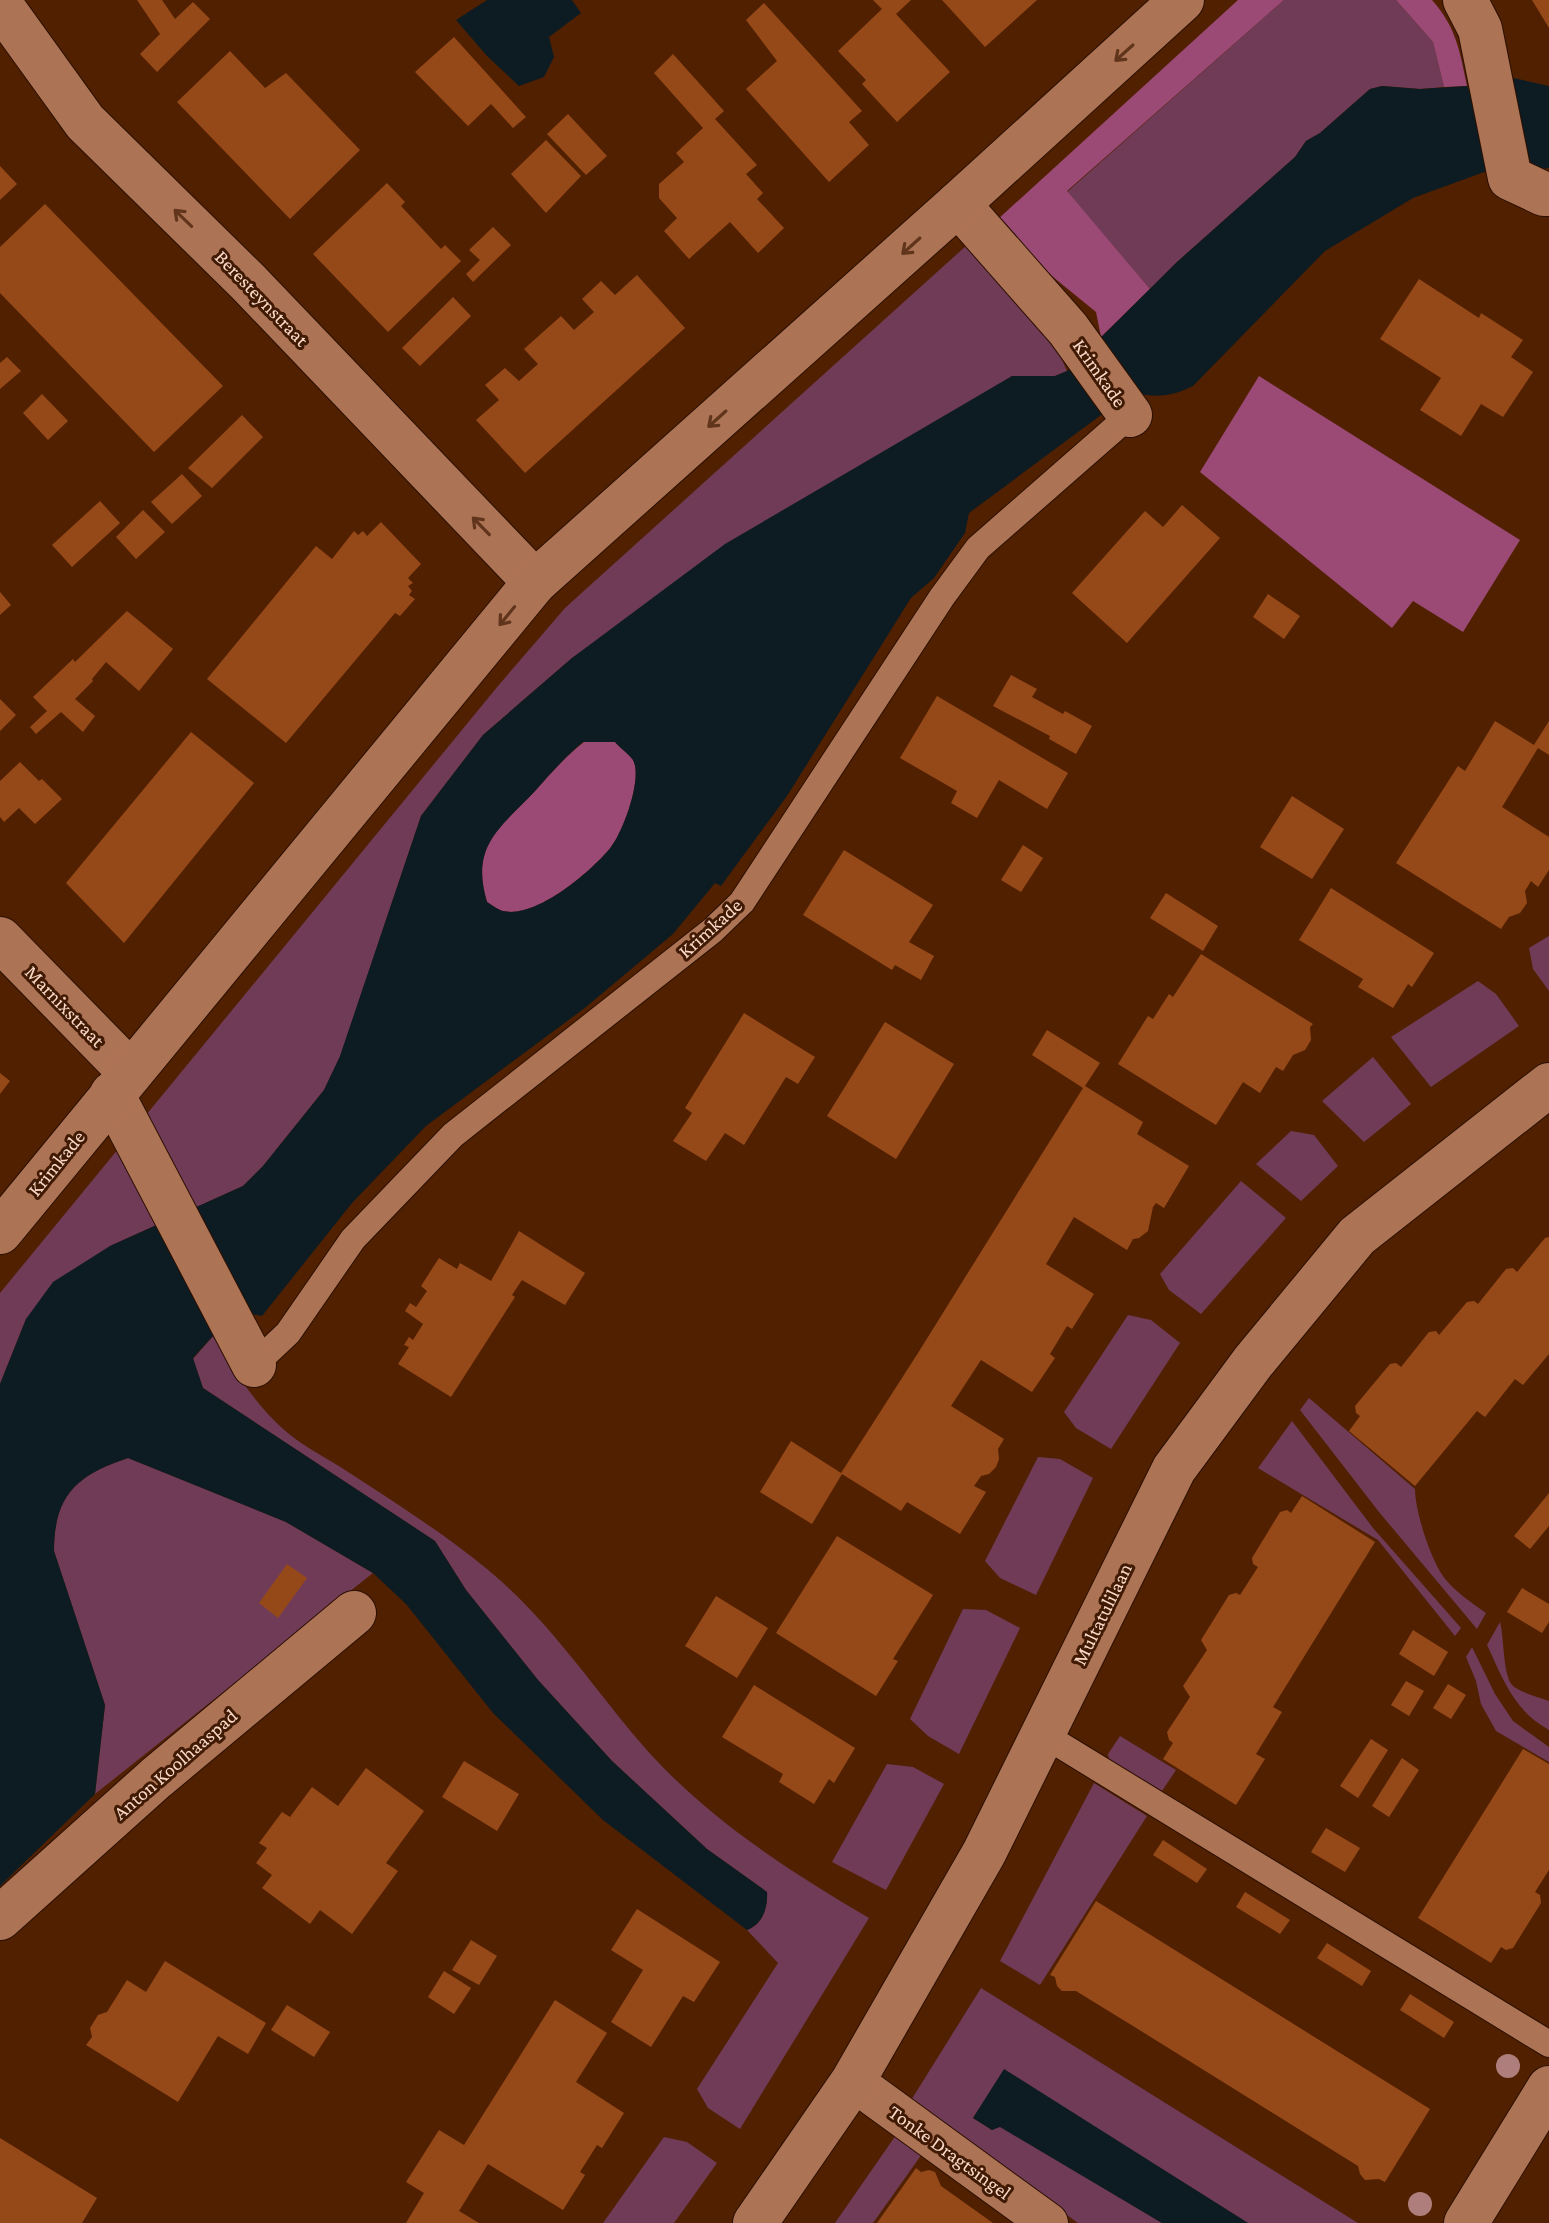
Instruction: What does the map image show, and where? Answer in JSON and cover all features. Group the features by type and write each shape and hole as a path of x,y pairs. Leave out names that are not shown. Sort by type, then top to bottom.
{"street":[{"name":"Krimkade","path":"0,1232 535,582 1182,0"},
{"path":"1465,0 1480,29 1510,178 1549,194"},
{"name":"Beresteynstraat","path":"0,4 85,122 248,282 535,582"},
{"name":"Krimkade","path":"958,204 1068,329 1130,415"},
{"name":"Marnixstraat","path":"0,939 121,1083"},
{"name":"Krimkade","path":"121,1083 173,1211 254,1365"},
{"name":"Multatulilaan","path":"755,2223 853,2081 984,1853 1174,1469 1253,1362 1357,1236 1549,1085"},
{"name":"Anton Koolhaaspad","path":"0,1918 156,1778 354,1613"},
{"name":"Tonke Dragtsingel","path":"853,2081 1048,2223"},
{"path":"1466,2223 1549,2088"}],"lane":[{"name":"Krimkade","path":"254,1365 288,1333 353,1239 453,1135 713,930 742,902 942,597 978,548 1130,415"},
{"path":"1044,1735 1549,2044"}],"shaded area":[{"path":"487,0 572,0 581,13 549,37 554,57 544,77 519,86 487,56 456,20"},
{"path":"1238,0 1284,0 1067,191 1150,289 1101,337 1096,312 1042,268 997,220"},
{"path":"1284,0 1396,0 1433,42 1444,87 1382,86 1370,89 1320,133 1306,141 1295,157 1150,289 1067,192"},
{"path":"1396,0 1432,0 1452,30 1467,86 1444,87 1433,42"},
{"path":"1509,77 1549,86 1549,168 1534,170 1522,141 1487,171 1413,198 1325,251 1193,386 1163,395 1132,392 969,513 965,533 934,578 911,598 787,796 721,886 715,883 673,934 586,1007 426,1126 352,1203 262,1316 245,1313 213,1336 193,1358 203,1388 435,1541 466,1590 538,1680 612,1761 707,1849 767,1892 767,1903 757,1924 747,1930 603,1820 493,1713 406,1604 373,1573 286,1522 128,1458 95,1472 72,1490 58,1515 55,1532 54,1551 105,1705 95,1794 0,1886 0,1384 26,1319 53,1282 110,1246 243,1186 324,1090 340,1056 421,816 483,735 572,658 725,544 1012,376 1055,376 1067,371 1177,262 1295,157 1306,141 1320,133 1370,89 1382,86 1420,89 1467,86 1481,113","holes":["583,742 615,742 633,760 635,779 626,818 611,847 577,880 547,901 516,912 497,909 487,902 482,866 485,852 500,828"]},
{"path":"967,245 1054,342 1067,371 1055,376 1012,376 572,658 483,735 421,816 340,1057 324,1090 243,1186 110,1246 26,1319 0,1384 0,1293 498,686 565,608"},
{"path":"1259,376 1520,540 1463,632 1413,601 1392,628 1200,472"},
{"path":"584,742 615,742 633,760 634,791 616,840 591,868 547,901 516,912 499,910 487,902 482,866 485,852 500,827"},
{"path":"1549,936 1549,991 1533,969 1529,948"},
{"path":"1478,981 1496,994 1519,1026 1431,1087 1391,1037"},
{"path":"1373,1057 1411,1104 1364,1142 1322,1101"},
{"path":"1291,1131 1314,1135 1338,1166 1301,1201 1256,1164"},
{"path":"1241,1181 1286,1218 1201,1314 1169,1290 1160,1274"},
{"path":"1128,1315 1151,1320 1180,1343 1111,1449 1076,1428 1064,1412"},
{"path":"213,1336 253,1396 289,1434 434,1529 509,1588 549,1630 639,1741 690,1793 777,1860 869,1918 740,2129 708,2108 697,2089 778,1963 747,1930 757,1924 763,1914 767,1892 707,1849 612,1761 538,1680 466,1590 435,1541 203,1388 193,1359"},
{"path":"1309,1398 1415,1489 1425,1536 1440,1572 1465,1598 1486,1613 1477,1629 1379,1512 1300,1410"},
{"path":"1292,1421 1373,1528 1461,1628 1455,1636 1378,1540 1258,1468"},
{"path":"1038,1457 1060,1459 1093,1478 1036,1595 1000,1578 985,1561"},
{"path":"128,1458 286,1522 373,1573 95,1794 105,1705 54,1551 55,1532 58,1515 72,1490 95,1472"},
{"path":"963,1609 986,1610 1020,1628 959,1754 928,1736 910,1719"},
{"path":"1500,1622 1510,1682 1521,1691 1549,1701 1549,1730 1518,1704 1487,1645"},
{"path":"1472,1647 1495,1694 1513,1721 1549,1747 1549,1762 1496,1731 1481,1704 1466,1657"},
{"path":"1120,1736 1176,1770 1162,1791 1109,1759 1108,1754"},
{"path":"887,1764 913,1767 944,1784 886,1890 832,1862"},
{"path":"1094,1783 1147,1816 1040,1985 1000,1961"},
{"path":"981,1988 1358,2223 1248,2223 1004,2070 973,2118 992,2130 1000,2126 1162,2223 1078,2223 910,2102"},
{"path":"1004,2069 1248,2223 1162,2223 1000,2127 992,2130 973,2118"},
{"path":"896,2135 922,2154 873,2223 835,2223"},
{"path":"664,2137 687,2142 717,2163 674,2223 603,2223"}],"building":[{"path":"137,0 162,0 175,19 193,2 210,19 157,72 140,54 160,34"},
{"path":"873,0 911,0 896,14 950,72 897,122 862,84 866,80 838,51 882,9"},
{"path":"942,0 1037,0 985,47"},
{"path":"1532,0 1549,0 1549,28"},
{"path":"764,3 862,111 849,122 869,145 829,182 746,89 777,61 746,20"},
{"path":"454,37 526,117 513,128 491,104 468,126 415,72"},
{"path":"230,51 265,88 286,73 360,150 290,219 177,102"},
{"path":"673,54 724,111 715,119 757,165 746,174 763,193 757,199 784,228 758,253 730,222 689,259 664,231 677,218 659,198 659,184 684,162 676,153 703,128 654,73"},
{"path":"568,114 607,156 586,175 547,134"},
{"path":"546,140 581,176 546,213 511,174"},
{"path":"0,166 17,184 0,200"},
{"path":"387,183 405,202 401,206 441,249 445,245 461,261 388,332 313,254"},
{"path":"45,204 223,386 154,452 0,293 0,247"},
{"path":"493,227 511,245 473,282 466,274 480,260 469,250"},
{"path":"637,275 685,328 525,473 476,420 499,400 485,385 505,368 519,381 538,364 524,349 561,316 574,330 594,312 582,299 601,281 615,295"},
{"path":"1419,279 1479,318 1481,313 1523,340 1511,357 1533,372 1503,417 1481,404 1461,436 1420,410 1441,378 1380,339"},
{"path":"453,297 471,316 420,366 402,348"},
{"path":"7,357 21,371 0,389 0,363"},
{"path":"42,394 68,421 48,440 23,413"},
{"path":"242,415 263,437 212,488 188,468"},
{"path":"182,474 202,496 172,524 151,502"},
{"path":"100,501 120,523 72,567 52,545"},
{"path":"1182,505 1220,538 1127,643 1072,593 1145,511 1163,527"},
{"path":"143,510 165,532 136,559 116,537"},
{"path":"381,522 421,564 408,578 413,583 408,586 412,591 409,595 415,599 400,616 395,613 286,743 207,679 316,546 332,559 354,531 358,535 363,531 367,536"},
{"path":"0,592 11,605 0,615"},
{"path":"1268,594 1300,616 1284,639 1253,617"},
{"path":"127,611 173,649 139,691 106,662 75,699 95,716 83,732 61,712 36,734 30,727 47,711 33,697 73,659 75,662"},
{"path":"1011,675 1037,689 1032,697 1092,726 1076,754 1049,739 1050,736 993,706"},
{"path":"937,696 1068,773 1047,809 999,780 977,818 951,803 957,791 900,758"},
{"path":"0,699 16,715 0,731"},
{"path":"1495,721 1534,745 1549,721 1549,755 1538,748 1502,807 1549,837 1549,870 1538,887 1531,881 1525,891 1527,903 1520,913 1509,917 1501,929 1396,863 1458,766 1465,771"},
{"path":"191,732 254,783 124,943 66,883"},
{"path":"20,762 62,799 35,824 19,808 4,822 0,817 0,781"},
{"path":"1292,796 1344,829 1312,879 1260,847"},
{"path":"1023,845 1043,858 1021,892 1001,880"},
{"path":"844,850 933,905 909,942 934,956 921,980 895,965 892,970 803,915"},
{"path":"1331,888 1434,953 1412,987 1408,984 1393,1008 1358,987 1363,979 1299,940"},
{"path":"1166,893 1218,926 1203,951 1150,918"},
{"path":"1201,954 1313,1024 1310,1027 1311,1040 1305,1050 1293,1055 1283,1071 1276,1067 1260,1093 1243,1082 1216,1125 1118,1064 1148,1016 1153,1019 1169,994 1173,997"},
{"path":"744,1013 815,1057 798,1084 786,1077 744,1145 725,1133 706,1161 673,1141 692,1113 685,1108"},
{"path":"885,1022 954,1064 896,1159 827,1116"},
{"path":"1047,1030 1100,1063 1085,1086 1143,1122 1137,1134 1189,1166 1164,1208 1156,1203 1153,1207 1148,1231 1133,1239 1127,1250 1074,1217 1046,1264 1094,1294 1072,1329 1067,1326 1050,1354 1055,1358 1032,1392 981,1360 951,1406 1004,1439 998,1449 996,1467 989,1474 981,1476 974,1486 986,1492 960,1534 907,1502 901,1511 842,1474 812,1524 760,1492 791,1441 841,1473 1083,1088 1032,1055"},
{"path":"0,1073 10,1081 0,1094"},
{"path":"519,1231 585,1273 565,1305 522,1280 512,1295 515,1297 451,1397 398,1364 409,1347 404,1345 409,1337 413,1340 423,1324 405,1311 410,1303 416,1307 427,1291 421,1286 439,1258 457,1269 460,1263 491,1281"},
{"path":"1549,1237 1549,1354 1523,1385 1515,1379 1485,1417 1477,1411 1415,1486 1349,1431 1360,1416 1355,1406 1390,1364 1396,1363 1401,1367 1429,1332 1436,1331 1439,1335 1467,1302 1478,1304 1506,1269 1513,1268 1517,1272"},
{"path":"1549,1493 1549,1526 1530,1549 1514,1536"},
{"path":"1302,1496 1375,1542 1273,1707 1282,1712 1256,1754 1265,1759 1236,1805 1163,1759 1173,1743 1167,1732 1190,1697 1183,1686 1207,1650 1201,1640 1229,1595 1240,1595 1258,1567 1253,1564 1252,1558 1280,1512 1287,1510 1291,1513"},
{"path":"837,1536 933,1595 893,1659 898,1661 876,1696 776,1633"},
{"path":"287,1564 307,1578 278,1618 259,1603"},
{"path":"1522,1588 1549,1604 1549,1622 1542,1633 1507,1612"},
{"path":"716,1596 768,1628 737,1678 685,1646"},
{"path":"1413,1630 1448,1652 1434,1676 1399,1654"},
{"path":"1406,1681 1424,1691 1409,1716 1391,1705"},
{"path":"1448,1684 1466,1695 1451,1719 1433,1708"},
{"path":"754,1685 855,1748 834,1783 829,1779 814,1804 779,1782 783,1774 722,1737"},
{"path":"1371,1739 1388,1750 1358,1798 1340,1786"},
{"path":"1523,1749 1549,1764 1549,1870 1535,1892 1540,1895 1541,1903 1513,1948 1506,1950 1501,1947 1491,1963 1418,1918"},
{"path":"1402,1758 1419,1770 1389,1817 1372,1806"},
{"path":"464,1761 519,1794 497,1831 442,1797"},
{"path":"366,1768 424,1811 386,1863 398,1871 352,1934 320,1910 310,1924 262,1888 272,1875 256,1863 267,1848 259,1843 282,1812 290,1817 312,1787 338,1806"},
{"path":"1326,1828 1360,1848 1345,1872 1311,1852"},
{"path":"1163,1840 1207,1869 1197,1883 1153,1855"},
{"path":"1245,1892 1290,1920 1280,1934 1236,1907"},
{"path":"1096,1901 1430,2109 1385,2182 1365,2180 1358,2166 1076,1991 1062,1991 1055,1977 1050,1975"},
{"path":"637,1909 720,1962 694,2002 683,1996 651,2047 611,2022 643,1970 611,1950"},
{"path":"471,1940 497,1956 479,1985 452,1970"},
{"path":"1327,1943 1371,1971 1362,1986 1317,1958"},
{"path":"165,1961 266,2023 248,2054 218,2036 178,2102 86,2045 92,2037 90,2028 98,2015 107,2012 127,1980 146,1992"},
{"path":"444,1971 471,1988 454,2014 428,1997"},
{"path":"1410,1994 1454,2022 1444,2038 1400,2010"},
{"path":"555,2000 607,2033 576,2082 624,2113 602,2148 597,2145 580,2172 585,2175 563,2210 488,2164 459,2211 479,2223 406,2223 424,2193 406,2182 439,2130 464,2145"},
{"path":"287,2005 330,2032 314,2057 271,2030"},
{"path":"0,2138 97,2198 82,2223 0,2223"},
{"path":"916,2168 921,2172 935,2172 941,2186 993,2223 877,2223"}]}
